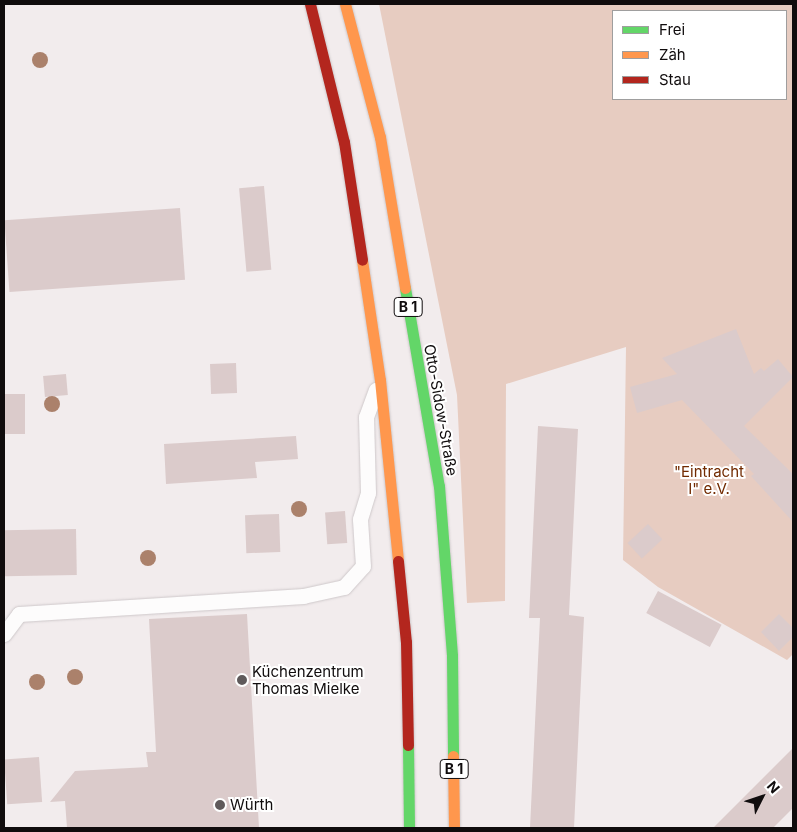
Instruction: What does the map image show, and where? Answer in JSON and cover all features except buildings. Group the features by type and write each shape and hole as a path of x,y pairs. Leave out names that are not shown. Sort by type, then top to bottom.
{"main road":[{"name":"B 1","path":"310,4 344,142 380,380 406,642 409,828"},
{"name":"Otto-Sidow-Straße","path":"345,4 380,137 439,486 452,656 454,828"}],"lane":[{"path":"4,634 19,614 303,596 344,587 363,566 360,519 368,492 366,417 380,380"}],"green space":[{"name":"\"Eintracht I\" e.V.","path":"379,4 793,4 793,654 787,660 658,587 623,560 626,347 506,384 505,601 467,603 457,395"}],"traffic: fast":[{"path":"405,288 439,486 452,656 453,756"},
{"path":"408,745 409,828"}],"traffic: slow":[{"path":"345,4 380,137 405,288"},
{"path":"362,260 380,380 398,561"},
{"path":"453,756 454,828"}],"traffic: jam":[{"path":"310,4 344,142 362,260"},
{"path":"398,561 406,642 408,745"}],"place":[{"name":"Küchenzentrum Thomas Mielke","path":"242,680"},
{"name":"Würth","path":"220,805"}]}
